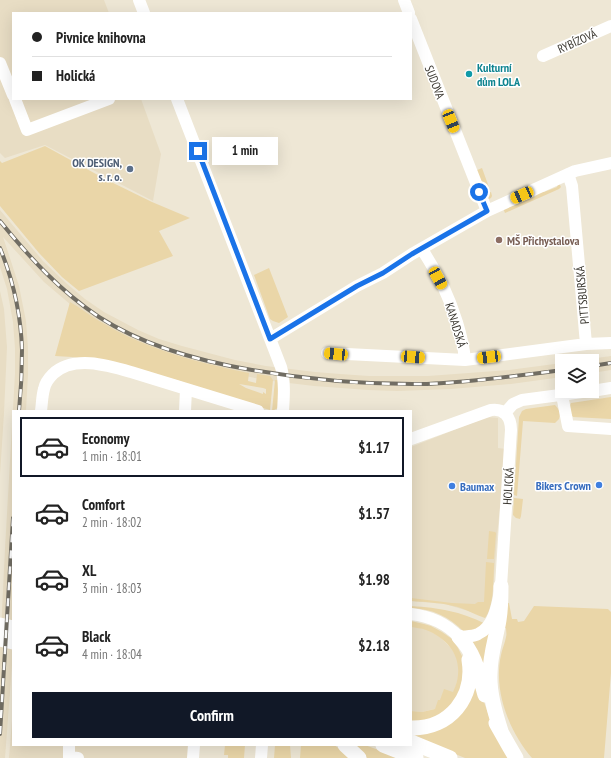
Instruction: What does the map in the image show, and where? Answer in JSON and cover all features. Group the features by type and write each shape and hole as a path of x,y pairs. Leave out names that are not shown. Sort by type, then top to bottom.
{"main road":[{"path":"501,586 500,615 492,649 490,676 492,695 501,731"},
{"path":"0,625 12,628"},
{"path":"412,728 426,726 442,720 451,714 462,701 468,687 470,673 466,650 459,637"},
{"path":"459,637 468,646 472,654 489,710 516,758"},
{"path":"0,639 12,642"},
{"path":"412,742 450,758"},
{"path":"345,746 360,758"},
{"path":"386,746 416,758"}],"street":[{"path":"139,0 144,12"},
{"path":"404,0 409,12"},
{"name":"SUDOVA","path":"412,22 487,211"},
{"name":"RYBÍZOVÁ","path":"543,56 611,26"},
{"path":"0,63 12,93"},
{"path":"15,100 27,130 106,100"},
{"path":"177,100 278,358 283,375 283,410"},
{"path":"270,339 357,286 387,271 487,211 568,174 586,168 611,163"},
{"name":"PITTSBURSKÁ","path":"568,174 572,186 586,344"},
{"name":"KANADSKÁ","path":"422,249 444,287 456,318 464,347 465,360"},
{"path":"326,353 465,360 586,344 611,343"},
{"path":"41,410 43,390 48,379 56,371 66,366 84,362 114,367 255,410"},
{"path":"599,390 611,388"},
{"path":"185,410 186,389"},
{"path":"412,440 491,410 498,410 504,413 511,406 520,401 555,396"},
{"path":"563,398 568,426 611,429"},
{"name":"HOLICKÁ","path":"459,637 478,635 487,627 494,614 501,586 511,430 510,421 504,413"},
{"path":"412,614 428,617 437,621 449,627 459,637"},
{"path":"70,746 69,757 78,758"},
{"path":"193,758 194,746"},
{"path":"261,758 262,746"}],"shaded area":[{"path":"0,0 104,0 109,12 12,12 12,100 141,100 161,154 153,201 45,145 5,158 0,153"},
{"path":"45,146 105,179 152,202 190,218 159,231 173,256 79,291 62,277 39,253 0,206 0,161 2,163"},
{"path":"482,168 490,190 487,191 488,193 491,192 492,196 487,200 475,171"},
{"path":"559,183 561,187 559,189 505,213 503,208 510,205 513,206 536,196 538,193 557,187"},
{"path":"0,210 43,261 85,299 104,312 138,330 159,339 182,346 235,360 266,366 315,372 369,376 428,376 509,370 555,364 555,378 511,384 451,389 397,391 314,386 264,380 232,373 154,352 77,310 44,282 3,237 19,286 26,321 28,348 26,410 13,410 15,348 13,322 7,289 0,267"},
{"path":"269,268 288,317 279,323 270,319 254,275"},
{"path":"0,291 4,309 7,347 0,475"},
{"path":"70,302 97,320 131,338 160,350 204,363 249,373 248,381 256,383 257,374 270,376 273,380 270,410 209,393 180,381 111,363 55,356","holes":["239,384 266,389 266,394 246,388"]},
{"path":"611,356 611,370 599,372 599,358"},
{"path":"275,380 278,380 278,408 272,410"},
{"path":"611,397 611,419 573,417 571,414 571,403"},
{"path":"555,405 559,410 560,415 559,419 555,423 523,421 517,496 514,495 519,417 522,411 526,409"},
{"path":"487,417 498,418 498,448 506,449 492,603 487,618 445,604 412,601 412,447"},
{"path":"12,426 12,665 5,758 0,758 0,653"},
{"path":"514,498 523,499 520,519 513,515"},
{"path":"489,531 496,533 494,559 487,559"},
{"path":"486,562 494,563 492,601 485,618 461,608 435,603 412,601 412,598 452,603 475,604 478,602 484,602"},
{"path":"507,603 509,603 512,619 517,619 518,622 524,621 534,606 608,609 611,612 611,673 604,758 532,758 516,736 505,710 499,682 501,655 506,635 505,628"},
{"path":"412,606 449,611 467,616 486,624 482,629 464,632 440,614 412,608"},
{"path":"412,621 431,626 452,639 463,658 465,678 456,700 436,718 412,723 412,711 422,712 435,709 444,689 453,692 457,682 458,663 455,655 444,641 424,629 412,627"},
{"path":"412,626 426,629 440,637 452,649 459,664 459,673 455,690 451,696 435,709 422,712 412,711"},
{"path":"491,627 486,670 471,639"},
{"path":"477,682 492,725 510,758 465,758 412,736 418,733"},
{"path":"12,720 12,746 194,746 193,758 9,758"},
{"path":"225,746 245,746 244,758 228,758 228,755 224,755"},
{"path":"275,746 290,746 291,758 274,758"},
{"path":"301,746 335,746 353,758 300,758"},
{"path":"354,746 368,746 400,758 367,758"}],"railway":[{"path":"0,221 22,248 58,285 99,317 134,336 192,357 274,374 383,384 461,382 555,371"},
{"path":"0,248 9,273 20,324 22,358 19,410"},
{"path":"599,365 611,363"},
{"path":"0,734 12,535"}],"place":[{"name":"Kulturní dům LOLA","path":"469,74"},
{"name":"OK DESIGN, s. r. o.","path":"130,169"},
{"name":"MŠ Přichystalova","path":"499,240"},
{"name":"Bikers Crown","path":"599,485"},
{"name":"Baumax","path":"452,486"}],"route":[{"path":"198,151 270,339 362,283 383,273 412,254 487,211 479,192"}]}
